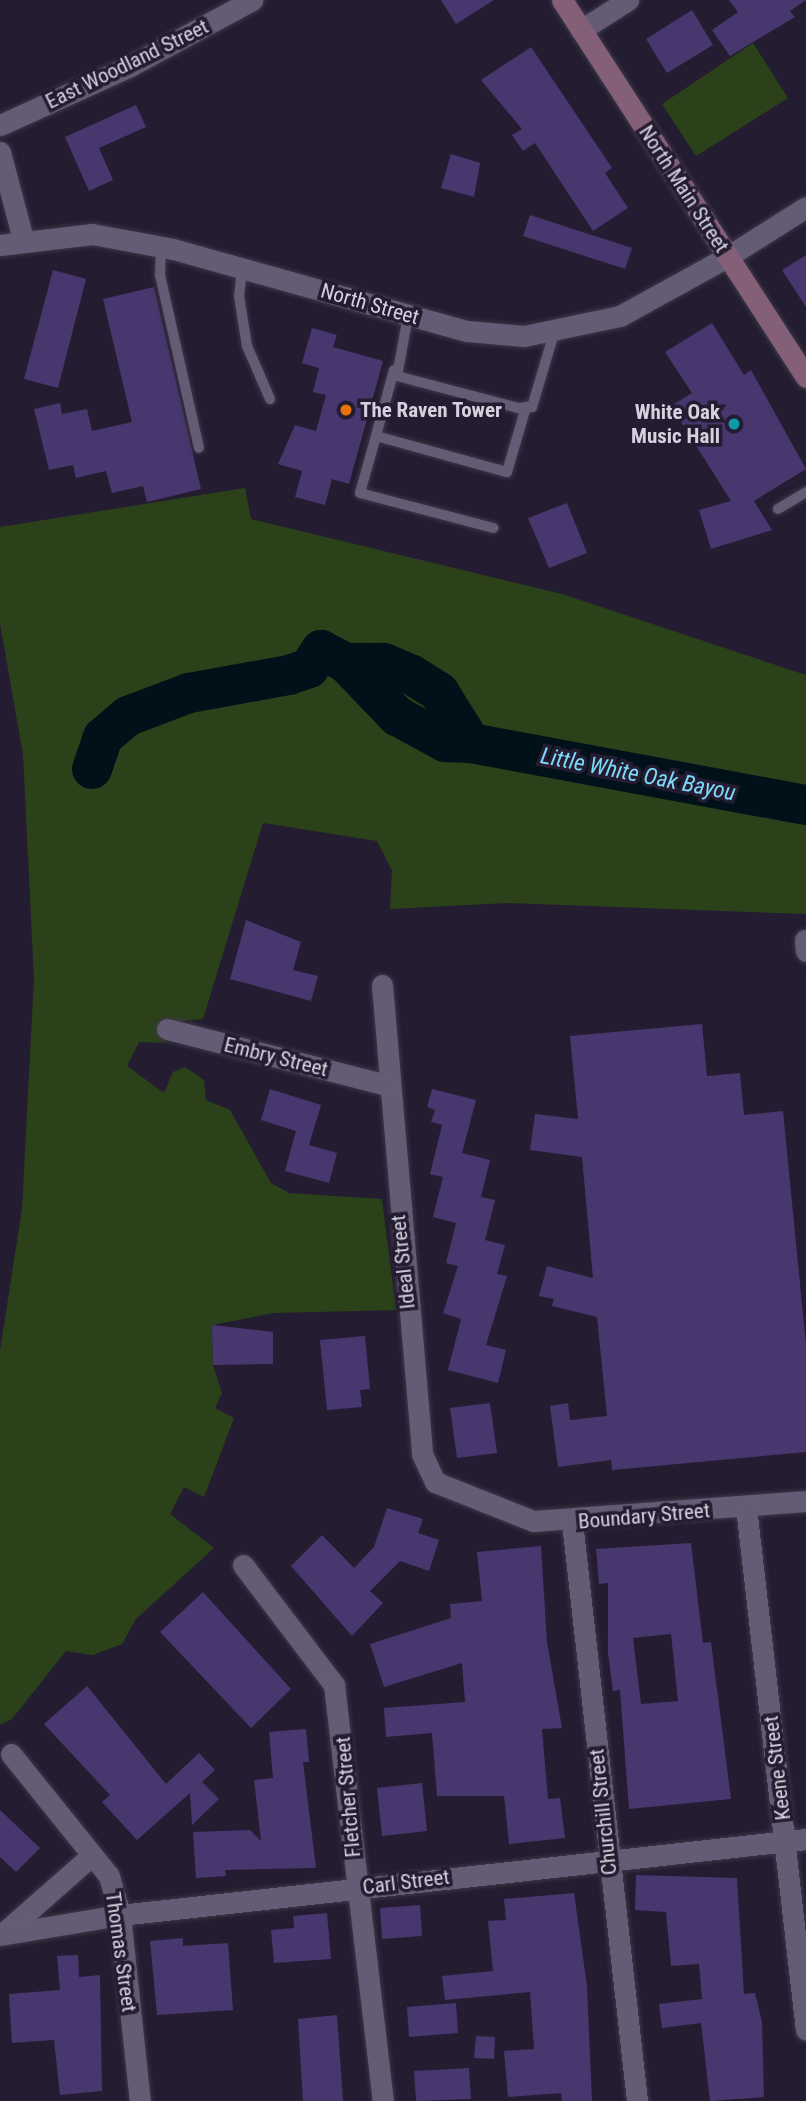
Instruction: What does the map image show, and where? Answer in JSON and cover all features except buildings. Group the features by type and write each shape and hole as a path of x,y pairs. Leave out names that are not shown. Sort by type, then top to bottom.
{"main road":[{"name":"North Main Street","path":"562,0 806,377"}],"street":[{"name":"East Woodland Street","path":"0,125 130,66 252,0"},
{"path":"581,30 628,0"},
{"path":"0,152 23,239"},
{"name":"North Street","path":"0,245 23,239 92,234 161,247 408,316 496,335 554,333 620,316 727,257 806,207"},
{"name":"Ideal Street","path":"382,985 386,1085 424,1463 446,1491 483,1505"},
{"name":"Embry Street","path":"167,1029 386,1085"},
{"name":"Boundary Street","path":"483,1505 533,1521 572,1522 806,1501"},
{"name":"Keene Street","path":"746,1507 796,1840 806,2030"},
{"name":"Churchill Street","path":"572,1522 607,1857 637,2101"},
{"name":"Fletcher Street","path":"243,1565 334,1685 383,2101"},
{"name":"Thomas Street","path":"11,1754 109,1877 120,1915 140,2101"},
{"name":"Carl Street","path":"3,1933 120,1915 607,1857 796,1840"},
{"name":"Carl Street","path":"3,1933 92,1855"}],"lane":[{"path":"161,247 160,275 199,448"},
{"path":"242,268 239,296 247,346 270,399"},
{"path":"408,316 360,493 493,528"},
{"path":"394,370 397,376 532,407 554,333"},
{"path":"376,436 507,472 526,407"},
{"path":"778,509 806,492"}],"green space":[{"path":"753,43 788,98 696,156 662,104"},
{"path":"245,488 251,519 562,594 806,675 806,914 507,903 390,909 392,871 377,841 263,823 203,1019 164,1023 165,1043 139,1042 127,1066 164,1093 173,1072 185,1067 204,1080 206,1100 230,1110 271,1183 289,1193 382,1199 396,1310 274,1313 212,1325 213,1365 222,1393 215,1408 234,1418 204,1497 184,1487 170,1514 214,1548 136,1619 122,1644 93,1655 66,1651 12,1719 0,1725 0,1351 22,1209 34,978 23,755 0,623 0,527"}],"waterway":[{"name":"Little White Oak Bayou","path":"92,769 103,737 128,716 189,693 289,675 309,668 321,650 346,663 384,663 412,675 439,692 471,743 806,805"},
{"name":"Little White Oak Bayou","path":"346,663 397,716 445,742 471,743"}],"place":[{"name":"The Raven Tower","path":"346,410"},
{"name":"White Oak Music Hall","path":"734,424"}]}
